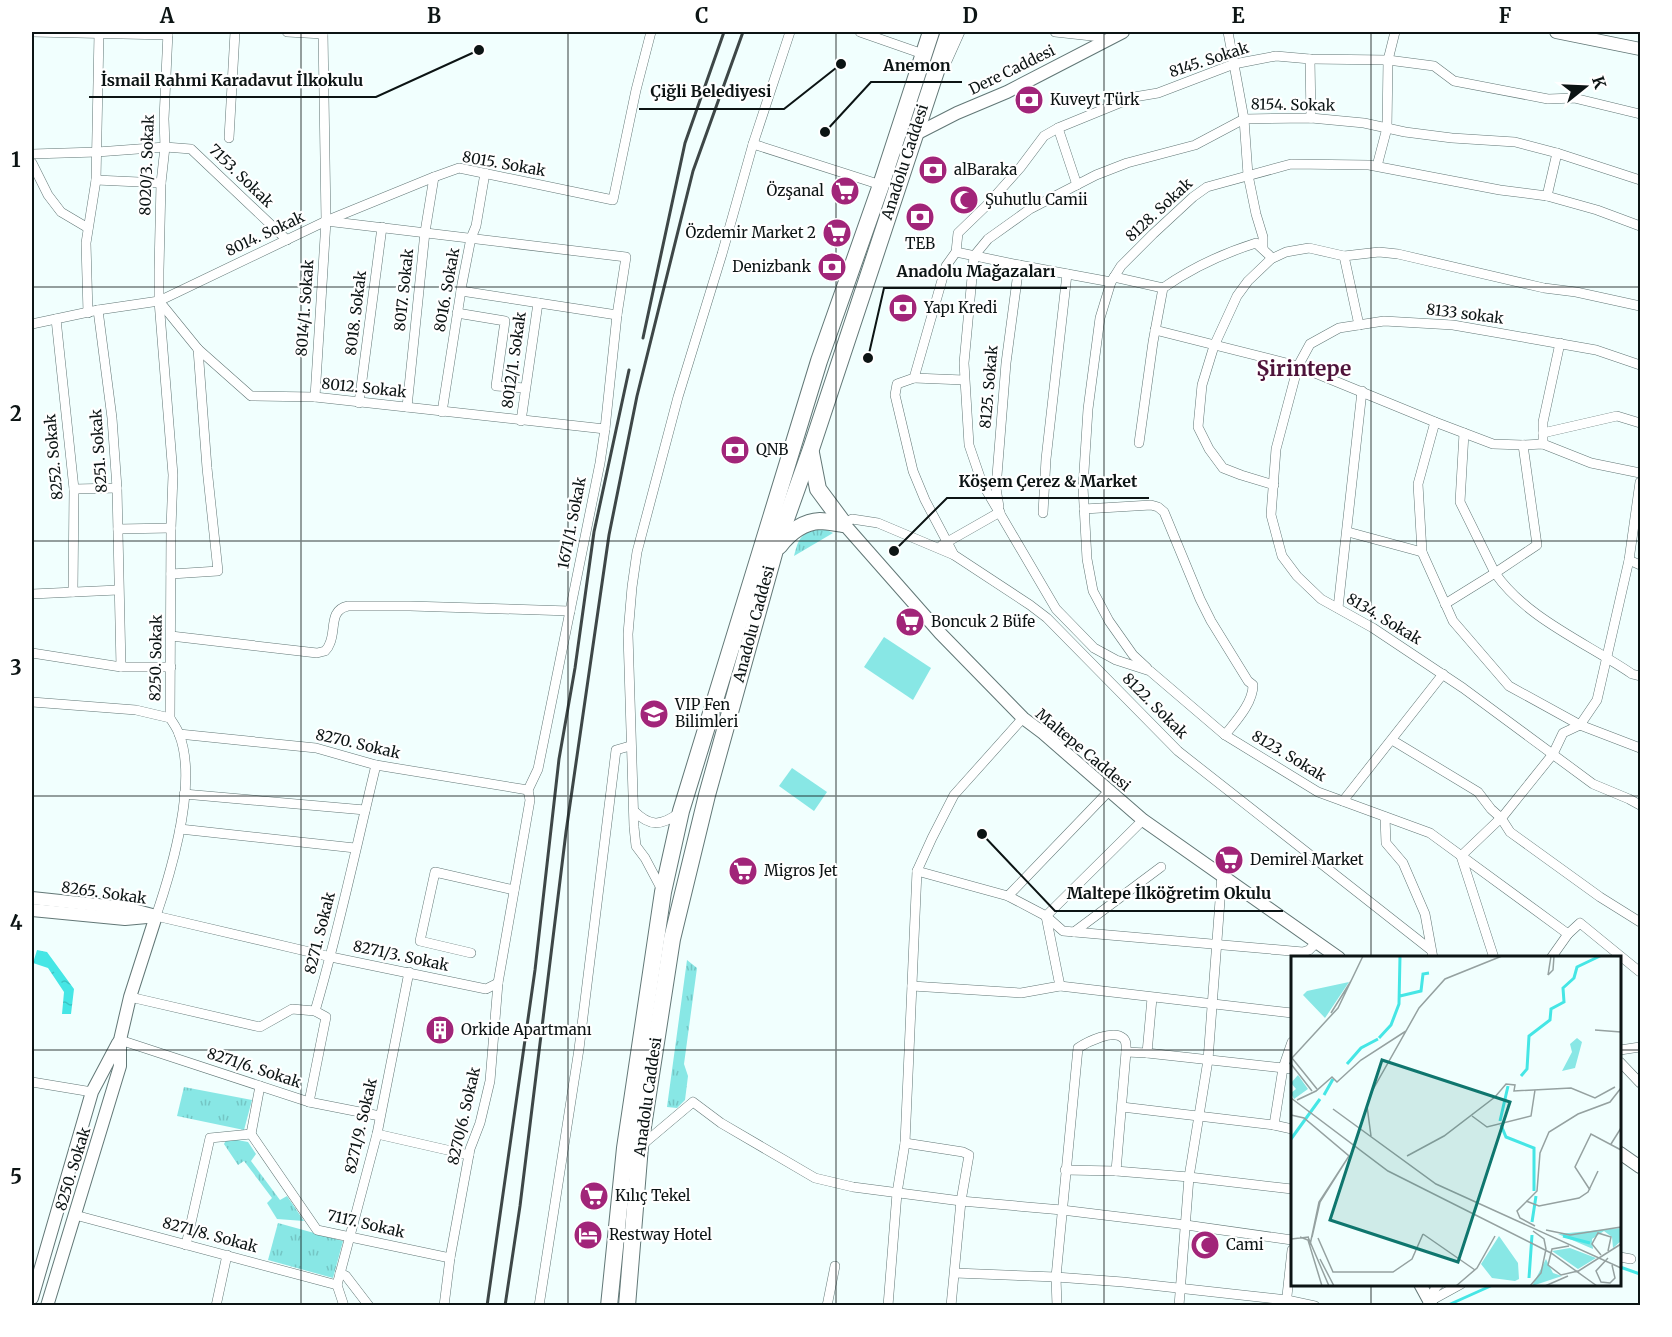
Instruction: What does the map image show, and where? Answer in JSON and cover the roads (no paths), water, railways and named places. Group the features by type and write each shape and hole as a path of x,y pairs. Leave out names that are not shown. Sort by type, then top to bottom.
{"highway":[{"name":"Anadolu Caddesi","path":"627,1305 640,1146 672,939 707,795 775,550 819,361 931,32"},
{"name":"Anadolu Caddesi","path":"609,1305 625,1148 663,892 681,812 792,477 811,449 949,32"},
{"path":"811,449 818,489 844,524"},
{"path":"792,477 818,489"},
{"path":"775,550 794,530 805,525 821,521 844,524"}],"street":[{"path":"32,32 168,33"},
{"path":"228,138 235,32"},
{"path":"287,32 323,33"},
{"name":"8015. Sokak","path":"326,221 459,168 613,200 636,90 651,32"},
{"path":"663,892 636,846 634,827 628,634 637,552 678,397 753,144 790,32"},
{"path":"860,32 923,54"},
{"path":"914,135 960,32"},
{"path":"1055,32 1101,37"},
{"name":"Dere Caddesi","path":"914,135 957,113 1007,92 1119,32"},
{"path":"1228,32 1244,119 1248,176 1263,237 1263,249"},
{"path":"1377,166 1387,128 1388,60 1395,32"},
{"path":"1556,32 1641,49"},
{"path":"88,313 86,243 96,180 99,33"},
{"name":"8020/3. Sokak","path":"159,301 161,183 165,147 168,33"},
{"name":"8014/1. Sokak","path":"315,398 326,221 323,33"},
{"name":"8145. Sokak","path":"914,378 946,266 956,252 958,233 1020,168 1044,136 1134,97 1158,93 1234,64 1276,56 1388,60 1434,66 1454,81 1548,99 1574,98 1641,114"},
{"path":"1310,59 1311,118"},
{"name":"8154. Sokak","path":"974,256 988,239 1030,209 1096,175 1127,163 1195,145 1244,119 1311,118 1364,123 1405,132 1452,138 1515,142 1641,180"},
{"path":"1058,128 1077,185"},
{"path":"753,144 881,184"},
{"name":"7153. Sokak","path":"32,154 165,147 191,149 287,240"},
{"path":"1547,196 1557,153"},
{"path":"32,163 48,195 61,212 88,228"},
{"name":"8128. Sokak","path":"1150,671 1133,655 1108,621 1093,591 1087,559 1083,488 1088,409 1100,318 1112,280 1121,266 1153,234 1207,187 1291,164 1377,166 1500,190 1547,196 1597,210 1641,226"},
{"name":"8016. Sokak","path":"442,412 457,313 485,173"},
{"name":"8017. Sokak","path":"406,408 425,232 434,177"},
{"path":"96,180 161,183"},
{"name":"8014. Sokak","path":"32,324 98,310 159,301 326,221 626,257"},
{"name":"8018. Sokak","path":"359,404 382,227"},
{"path":"1139,443 1163,288 1187,271 1229,251 1256,243 1271,259"},
{"path":"1274,485 1223,468 1209,449 1198,427 1202,385 1214,346 1237,296 1248,281 1271,259 1286,252 1309,248 1344,256 1379,252 1398,254 1544,288 1576,292 1641,306"},
{"path":"956,252 1067,274 1163,288"},
{"name":"8123. Sokak","path":"974,256 964,363 969,445 982,483 1056,609 1094,648 1116,660 1150,671 1225,735 1318,792 1430,833 1568,934"},
{"path":"1344,256 1359,325"},
{"name":"1671/1. Sokak","path":"528,790 538,770 600,463 626,257"},
{"name":"8125. Sokak","path":"1000,512 996,488 1005,375 1019,265"},
{"path":"1043,513 1046,459 1067,274"},
{"path":"461,291 617,315"},
{"name":"8012. Sokak","path":"159,301 198,349 251,396 315,398 605,429"},
{"name":"8250. Sokak","path":"47,1305 120,1066 120,1040 130,997 168,882 183,815 186,762 179,734 170,718 173,475 159,301"},
{"name":"8012/1. Sokak","path":"521,421 538,303"},
{"name":"8251. Sokak","path":"98,310 112,418 117,488 121,667"},
{"path":"457,313 505,321 496,386 525,388"},
{"name":"8252. Sokak","path":"56,319 74,489 73,592"},
{"name":"8133 sokak","path":"1298,366 1310,344 1339,328 1384,321 1453,325 1560,343 1596,350 1641,365"},
{"path":"1155,330 1298,366 1493,444 1543,444 1591,463 1641,473"},
{"path":"1543,444 1543,422 1560,343"},
{"path":"171,574 218,571 198,349"},
{"name":"8134. Sokak","path":"1298,366 1276,449 1272,515 1282,556 1297,576 1321,599 1374,628 1443,674 1593,784 1641,805"},
{"path":"954,555 925,500 913,471 895,395 897,384 914,378 964,380"},
{"path":"1338,608 1362,391"},
{"path":"1543,433 1617,416 1641,423"},
{"path":"1435,422 1418,484 1422,552 1453,621 1509,686 1580,725 1641,748"},
{"path":"1464,433 1460,502 1495,573 1503,584 1524,605 1632,674 1641,676"},
{"path":"1445,604 1537,545 1523,445"},
{"path":"1494,956 1461,856 1502,818 1553,754 1563,733 1580,725 1597,700 1629,560 1641,482"},
{"path":"74,489 117,488"},
{"path":"1084,509 1151,505 1164,512 1211,621 1248,681 1253,685 1253,693 1241,715 1225,735"},
{"path":"936,548 1000,512"},
{"name":"8122. Sokak","path":"844,524 852,519 878,523 954,555 1030,605 1047,618 1178,751 1432,954"},
{"name":"Maltepe Caddesi","path":"844,524 940,633 1023,718 1143,820 1338,956"},
{"path":"118,529 171,528"},
{"path":"1347,532 1422,552"},
{"path":"1629,560 1641,565"},
{"path":"32,594 118,590"},
{"path":"1030,605 1056,609"},
{"path":"171,636 317,653 325,651 330,643 337,612 348,606 570,611"},
{"path":"32,653 121,667 171,667"},
{"path":"1343,801 1443,674"},
{"path":"32,702 136,710 170,718"},
{"path":"888,1305 897,1192 905,1143 916,871 954,795 1023,718"},
{"name":"8270. Sokak","path":"179,734 316,748 376,765 528,790"},
{"path":"1392,740 1478,792 1491,809 1502,818 1510,832 1600,897 1641,922"},
{"path":"539,1305 579,1048 616,750 630,746"},
{"name":"8271. Sokak","path":"315,1011 331,957 376,765"},
{"name":"8270/6. Sokak","path":"444,1305 450,1258 470,1149 480,1123 490,1081 498,983 530,800 528,790"},
{"path":"1008,896 1109,791"},
{"path":"184,794 365,810"},
{"path":"634,811 644,821 652,824 668,821 681,812"},
{"path":"1385,817 1386,843 1402,863 1425,914 1432,954"},
{"path":"1046,916 1143,820"},
{"path":"180,829 355,848"},
{"path":"1074,932 1161,867"},
{"path":"916,871 1008,896 1046,916 1063,931 1303,952 1309,950 1317,942"},
{"path":"471,953 420,941 435,872 514,890"},
{"path":"1179,1305 1189,1177 1208,1060 1221,874"},
{"name":"8265. Sokak","path":"32,898 126,908 156,916"},
{"name":"8265. Sokak","path":"32,910 125,919 156,916"},
{"name":"8271/3. Sokak","path":"156,916 331,957 486,989 498,983"},
{"path":"1046,916 1060,986"},
{"path":"1552,956 1568,934 1580,923 1641,972"},
{"name":"8271/9. Sokak","path":"337,1285 377,1134 409,972"},
{"path":"912,986 1021,993 1060,986 1291,1013"},
{"path":"130,997 260,1027 292,1010 315,1011 326,1017 309,1102"},
{"path":"1147,1053 1152,998"},
{"path":"1057,1305 1056,1277 1078,1048 1088,1041 1115,1034 1122,1037 1126,1043 1116,1171"},
{"name":"8250. Sokak","path":"32,1298 92,1092 120,1040"},
{"name":"8271/6. Sokak","path":"120,1040 309,1102 380,1116"},
{"path":"1621,1050 1641,1047"},
{"path":"1126,1052 1288,1068"},
{"path":"1274,1125 1291,1052"},
{"path":"1621,1063 1641,1083"},
{"path":"32,1082 92,1092"},
{"path":"186,1245 210,1138 251,1134 260,1086"},
{"path":"640,1146 693,1101 721,1123 815,1178 853,1187 961,1201 1062,1210 1291,1240"},
{"path":"1122,1107 1291,1129"},
{"name":"7117. Sokak","path":"251,1134 317,1230 450,1258"},
{"path":"377,1134 469,1155"},
{"path":"905,1143 963,1152 969,1155 961,1201 956,1273 951,1305"},
{"path":"1621,1154 1641,1167"},
{"path":"1065,1170 1116,1171 1189,1177 1291,1189"},
{"name":"8271/8. Sokak","path":"75,1215 337,1285"},
{"path":"216,1305 227,1255"},
{"path":"1621,1257 1631,1260"},
{"path":"827,1305 835,1266"},
{"path":"1287,1303 1291,1268"},
{"path":"340,1273 346,1276 369,1305"},
{"path":"956,1273 1056,1277 1181,1288 1315,1305"},
{"path":"337,1285 344,1305"},
{"path":"1421,1286 1429,1304"},
{"path":"1429,1304 1437,1286"},
{"path":"1429,1304 1458,1286"}],"water":[{"path":"37,950 47,952 74,989 71,1014 62,1014 64,992 48,968 33,963"}],"waterway":[{"path":"1621,1267 1640,1274"},
{"path":"1446,1306 1491,1286"}],"railway":[{"path":"643,338 685,143 724,32"},
{"path":"505,1306 520,1206 566,832 609,535 637,396 693,171 743,32"},
{"path":"487,1306 535,970 559,759 575,668 594,532 629,370"}],"place":[{"name":"İsmail Rahmi Karadavut İlkokulu","path":"479,50"},
{"name":"Çiğli Belediyesi","path":"841,64"},
{"name":"Kuveyt Türk","path":"1029,100"},
{"name":"Anemon","path":"825,132"},
{"name":"alBaraka","path":"933,170"},
{"name":"Özşanal","path":"845,191"},
{"name":"Şuhutlu Camii","path":"964,200"},
{"name":"TEB","path":"920,217"},
{"name":"Özdemir Market 2","path":"837,233"},
{"name":"Denizbank","path":"832,267"},
{"name":"Yapı Kredi","path":"903,308"},
{"name":"Anadolu Mağazaları","path":"868,358"},
{"name":"QNB","path":"735,450"},
{"name":"Köşem Çerez & Market","path":"894,551"},
{"name":"Boncuk 2 Büfe","path":"910,622"},
{"name":"VIP Fen Bilimleri","path":"654,714"},
{"name":"Maltepe İlköğretim Okulu","path":"982,834"},
{"name":"Demirel Market","path":"1229,860"},
{"name":"Migros Jet","path":"743,871"},
{"name":"Orkide Apartmanı","path":"440,1030"},
{"name":"Kılıç Tekel","path":"594,1196"},
{"name":"Restway Hotel","path":"588,1235"},
{"name":"Cami","path":"1205,1245"}],"district":[{"name":"Şirintepe","path":"1304,369"}]}
